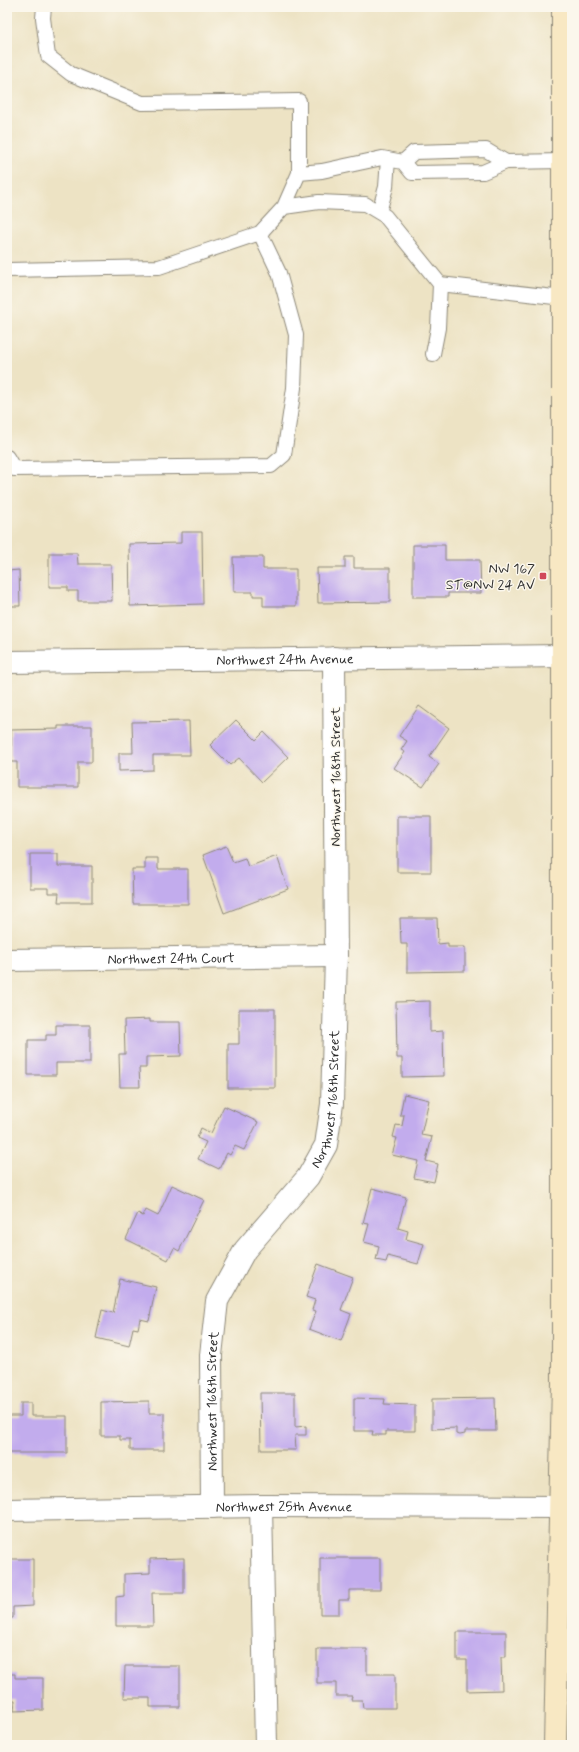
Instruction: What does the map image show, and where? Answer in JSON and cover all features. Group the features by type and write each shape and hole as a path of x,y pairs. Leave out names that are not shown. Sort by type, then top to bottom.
{"street":[{"path":"555,1745 563,1384 562,7"},
{"name":"Northwest 24th Avenue","path":"7,662 563,656"},
{"name":"Northwest 168th Street","path":"212,1507 211,1355 218,1301 245,1250 308,1177 326,1145 332,1104 336,956 334,658"},
{"name":"Northwest 24th Court","path":"7,960 336,956"},
{"path":"261,1506 266,1745"},
{"name":"Northwest 25th Avenue","path":"7,1510 261,1506 561,1507"}],"lane":[{"path":"7,270 159,267 260,233 284,207 299,172 299,101 142,103 71,74 48,56 43,18 44,7"},
{"path":"403,162 414,152 486,150 506,162"},
{"path":"299,172 322,171 369,160 388,159 403,162 412,173 483,172 506,162 563,161"},
{"path":"379,212 386,187 388,159"},
{"path":"284,207 318,202 365,204 385,216 440,284 438,328 433,354"},
{"path":"7,457 14,469 22,469 270,466 284,455 294,388 296,335 279,273 260,233"},
{"path":"440,284 563,298"}],"building":[{"path":"181,532 202,532 203,604 130,606 129,544 181,543"},
{"path":"413,545 445,545 445,560 480,560 481,593 448,593 448,597 413,597"},
{"path":"49,553 77,553 78,564 111,564 112,601 78,601 78,591 68,591 68,587 49,587"},
{"path":"233,557 263,557 263,569 296,569 296,606 263,606 263,596 253,596 253,592 234,592"},
{"path":"345,557 354,557 354,568 390,568 390,602 318,603 317,568 345,568"},
{"path":"19,570 20,606 7,606 7,571"},
{"path":"419,706 449,728 429,757 439,764 423,787 394,768 405,752 401,750 407,741 399,736"},
{"path":"236,720 256,740 264,732 288,757 262,782 239,758 230,765 210,745"},
{"path":"189,721 190,755 153,755 153,770 119,771 119,753 133,753 132,722"},
{"path":"58,726 92,726 92,762 78,762 78,787 17,787 17,762 11,762 11,730 58,729"},
{"path":"397,816 431,816 431,872 397,872"},
{"path":"226,846 233,862 245,858 248,867 277,856 288,889 224,913 203,855"},
{"path":"30,854 58,854 58,866 92,866 92,902 58,902 59,893 48,893 48,888 30,888"},
{"path":"145,858 158,858 158,869 188,869 188,904 133,904 132,869 145,869"},
{"path":"400,918 437,918 438,944 448,943 448,947 465,947 465,971 407,972 407,944 401,944"},
{"path":"430,1001 430,1032 443,1031 444,1076 402,1077 402,1058 397,1058 396,1002"},
{"path":"239,1009 275,1009 275,1088 228,1088 228,1044 239,1044"},
{"path":"150,1019 150,1022 180,1022 181,1056 146,1057 146,1068 139,1068 140,1087 120,1087 119,1054 125,1054 124,1020"},
{"path":"56,1025 90,1025 90,1063 56,1063 56,1075 28,1075 28,1040 46,1040 46,1035 56,1035"},
{"path":"404,1094 429,1100 421,1135 432,1137 426,1161 438,1164 434,1182 414,1178 418,1161 392,1155 397,1138 393,1137 396,1125 402,1126 404,1115 400,1115"},
{"path":"224,1106 258,1122 244,1150 235,1146 230,1155 227,1153 219,1169 198,1159 206,1142 197,1138 201,1128 211,1133"},
{"path":"172,1185 204,1200 179,1251 174,1248 168,1260 126,1239 138,1213 143,1216 146,1210 158,1216"},
{"path":"372,1188 406,1197 398,1228 408,1231 406,1239 424,1244 418,1264 388,1256 386,1262 376,1260 379,1246 364,1242 369,1224 363,1223"},
{"path":"318,1264 353,1277 341,1310 351,1314 341,1341 309,1329 316,1311 312,1310 315,1300 306,1297"},
{"path":"120,1279 156,1287 149,1321 140,1319 138,1329 133,1328 129,1346 96,1338 102,1310 113,1313"},
{"path":"260,1393 295,1393 295,1427 306,1426 306,1435 295,1435 296,1450 261,1450"},
{"path":"354,1398 385,1399 384,1404 415,1405 415,1431 386,1431 386,1435 372,1435 373,1431 354,1431"},
{"path":"495,1398 496,1431 465,1431 465,1434 460,1435 456,1434 456,1428 432,1429 432,1399"},
{"path":"149,1401 149,1413 164,1413 164,1450 130,1450 130,1440 120,1440 120,1436 101,1436 101,1402"},
{"path":"21,1403 31,1403 31,1416 67,1416 67,1453 9,1453 8,1416 21,1416"},
{"path":"184,1558 184,1593 152,1593 153,1626 116,1626 116,1597 124,1596 124,1574 150,1573 150,1559"},
{"path":"320,1558 380,1558 380,1590 349,1590 349,1600 339,1600 339,1614 320,1614"},
{"path":"7,1559 33,1559 33,1606 13,1607 13,1618 7,1618"},
{"path":"457,1632 506,1632 506,1657 501,1657 502,1690 467,1691 467,1660 457,1660"},
{"path":"317,1649 367,1649 367,1674 395,1674 395,1708 363,1708 362,1700 351,1700 352,1696 336,1696 336,1683 317,1683"},
{"path":"125,1666 180,1666 180,1707 150,1707 150,1698 124,1698"},
{"path":"7,1674 15,1674 15,1678 43,1678 43,1710 14,1711 15,1700 7,1700"}],"place":[{"name":"NW 167 ST@NW 24 AV","path":"543,576"}]}
